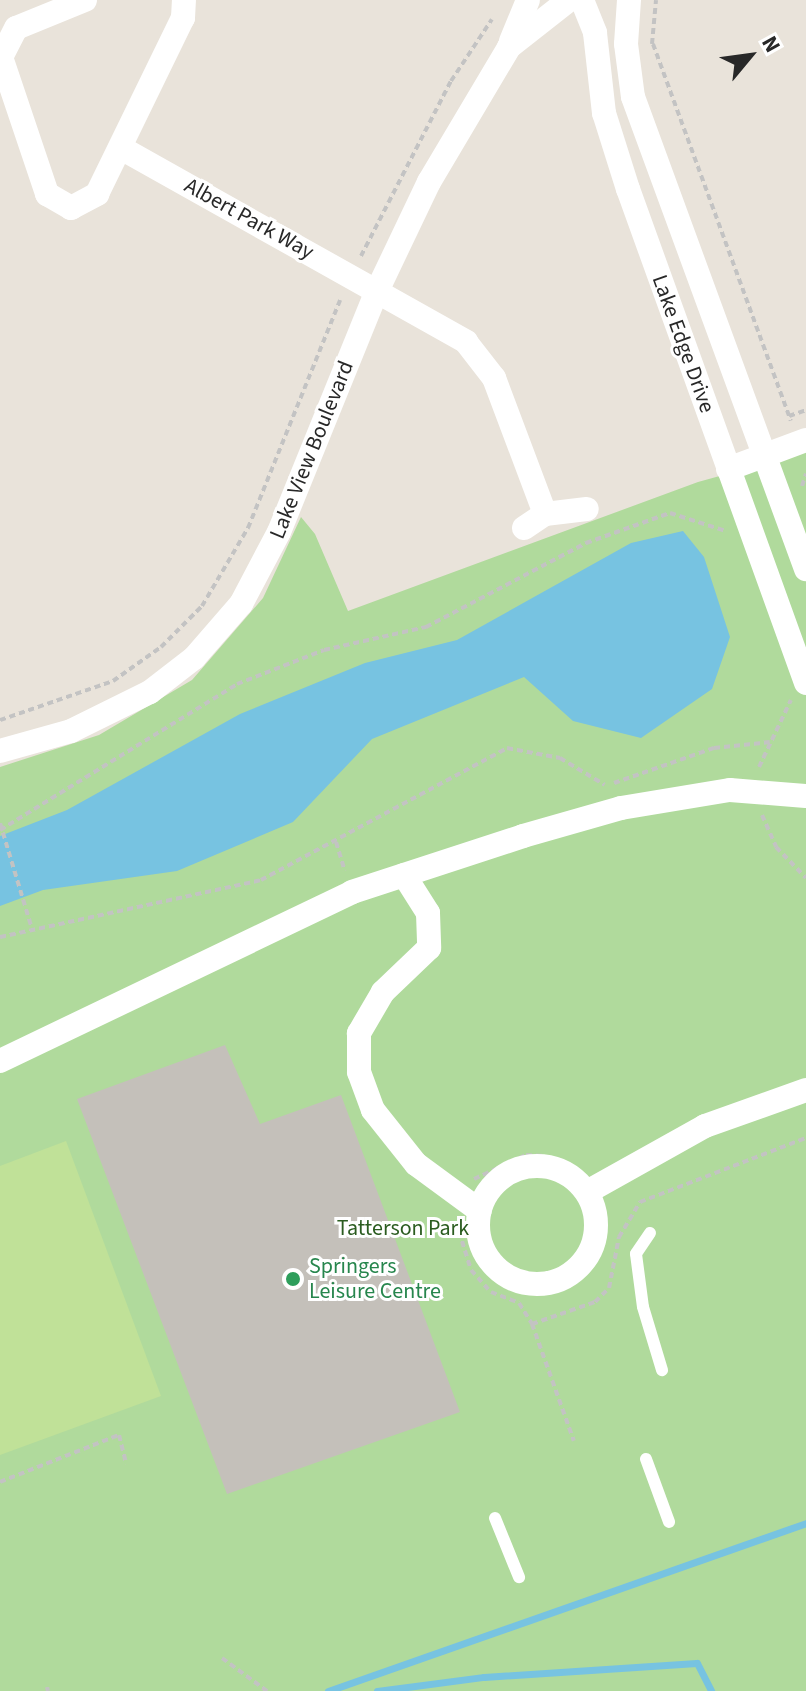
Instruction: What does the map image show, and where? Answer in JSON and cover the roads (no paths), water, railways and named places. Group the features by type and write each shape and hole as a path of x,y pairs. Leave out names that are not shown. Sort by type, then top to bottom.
{"street":[{"path":"85,0 16,28 4,42 0,65 54,201 71,208 93,200 183,18 184,0"},
{"name":"Lake View Boulevard","path":"3,752 124,707 176,672 217,635 241,604 279,532 377,291 429,182 509,47 528,0"},
{"name":"Lake View Boulevard","path":"509,47 569,0"},
{"path":"583,0 602,0"},
{"name":"Lake Edge Drive","path":"583,0 595,33 598,84 612,140 728,469 799,690"},
{"name":"Lake Edge Drive","path":"629,0 626,44 633,97 806,569"},
{"name":"Albert Park Way","path":"121,148 466,342 488,365 545,514"},
{"path":"728,469 803,442"},
{"path":"524,528 545,514 587,509"},
{"path":"0,1061 352,892 621,808 730,790 806,795"},
{"path":"404,875 428,913 429,948 383,992 359,1033 359,1072 373,1110 416,1164 469,1213 481,1246 493,1264 526,1282 559,1281 583,1261 597,1230 587,1192 573,1178 540,1166 504,1176 469,1213"},
{"path":"587,1192 705,1126 806,1090"}],"lane":[{"path":"650,1233 636,1254 643,1307 662,1370"},
{"path":"646,1459 669,1522"},
{"path":"495,1518 519,1577"}],"water":[{"path":"683,531 704,557 730,637 712,689 641,738 573,721 524,677 372,739 293,822 177,871 43,890 0,906 0,836 67,810 240,714 365,663 457,640 631,543"}],"waterway":[{"path":"328,1691 806,1523"},
{"path":"377,1691 484,1677 697,1663 711,1691"}],"place":[{"name":"Springers Leisure Centre","path":"293,1279"}],"park label":[{"name":"Tatterson Park","path":"403,1229"}]}
